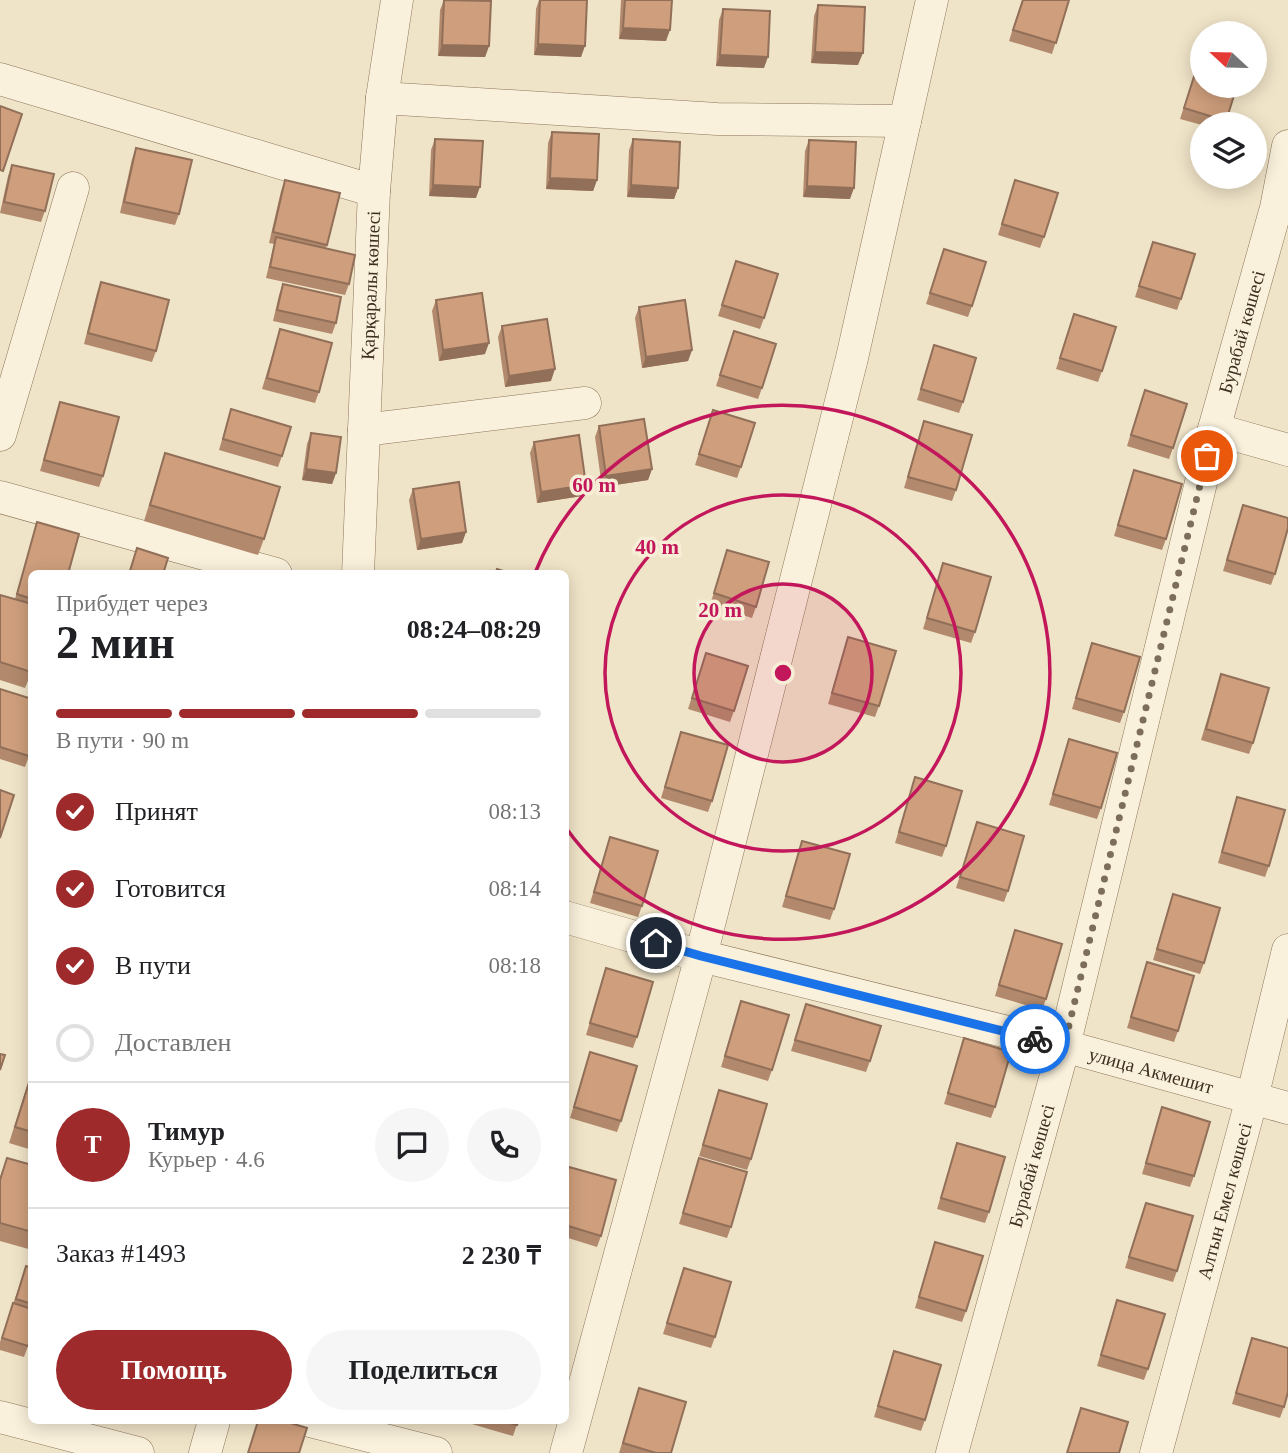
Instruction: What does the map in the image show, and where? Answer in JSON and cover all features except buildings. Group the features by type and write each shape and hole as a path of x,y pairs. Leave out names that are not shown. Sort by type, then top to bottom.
{"street":[{"name":"Қарқаралы көшесі","path":"358,570 374,191 382,98 397,0"},
{"path":"566,1453 701,956 852,358 932,0"},
{"path":"0,79 374,191"},
{"path":"382,98 717,118 905,121"},
{"name":"Бурабай көшесі","path":"952,1453 1064,1046 1214,429 1282,209 1288,146"},
{"path":"0,435 73,188"},
{"path":"363,430 585,403"},
{"path":"1214,429 1288,450"},
{"path":"0,497 262,570"},
{"name":"улица Акмешит","path":"569,918 701,956 1064,1046 1288,1108"},
{"name":"Алтын Емел көшесі","path":"1156,1453 1252,1097 1288,950"},
{"path":"0,1417 138,1453"},
{"path":"205,1453 213,1424"},
{"path":"322,1424 436,1453"}],"way so far":[{"path":"1035,1039 1064,1046 1207,456"}],"route":[{"path":"656,943 1035,1039"}]}
